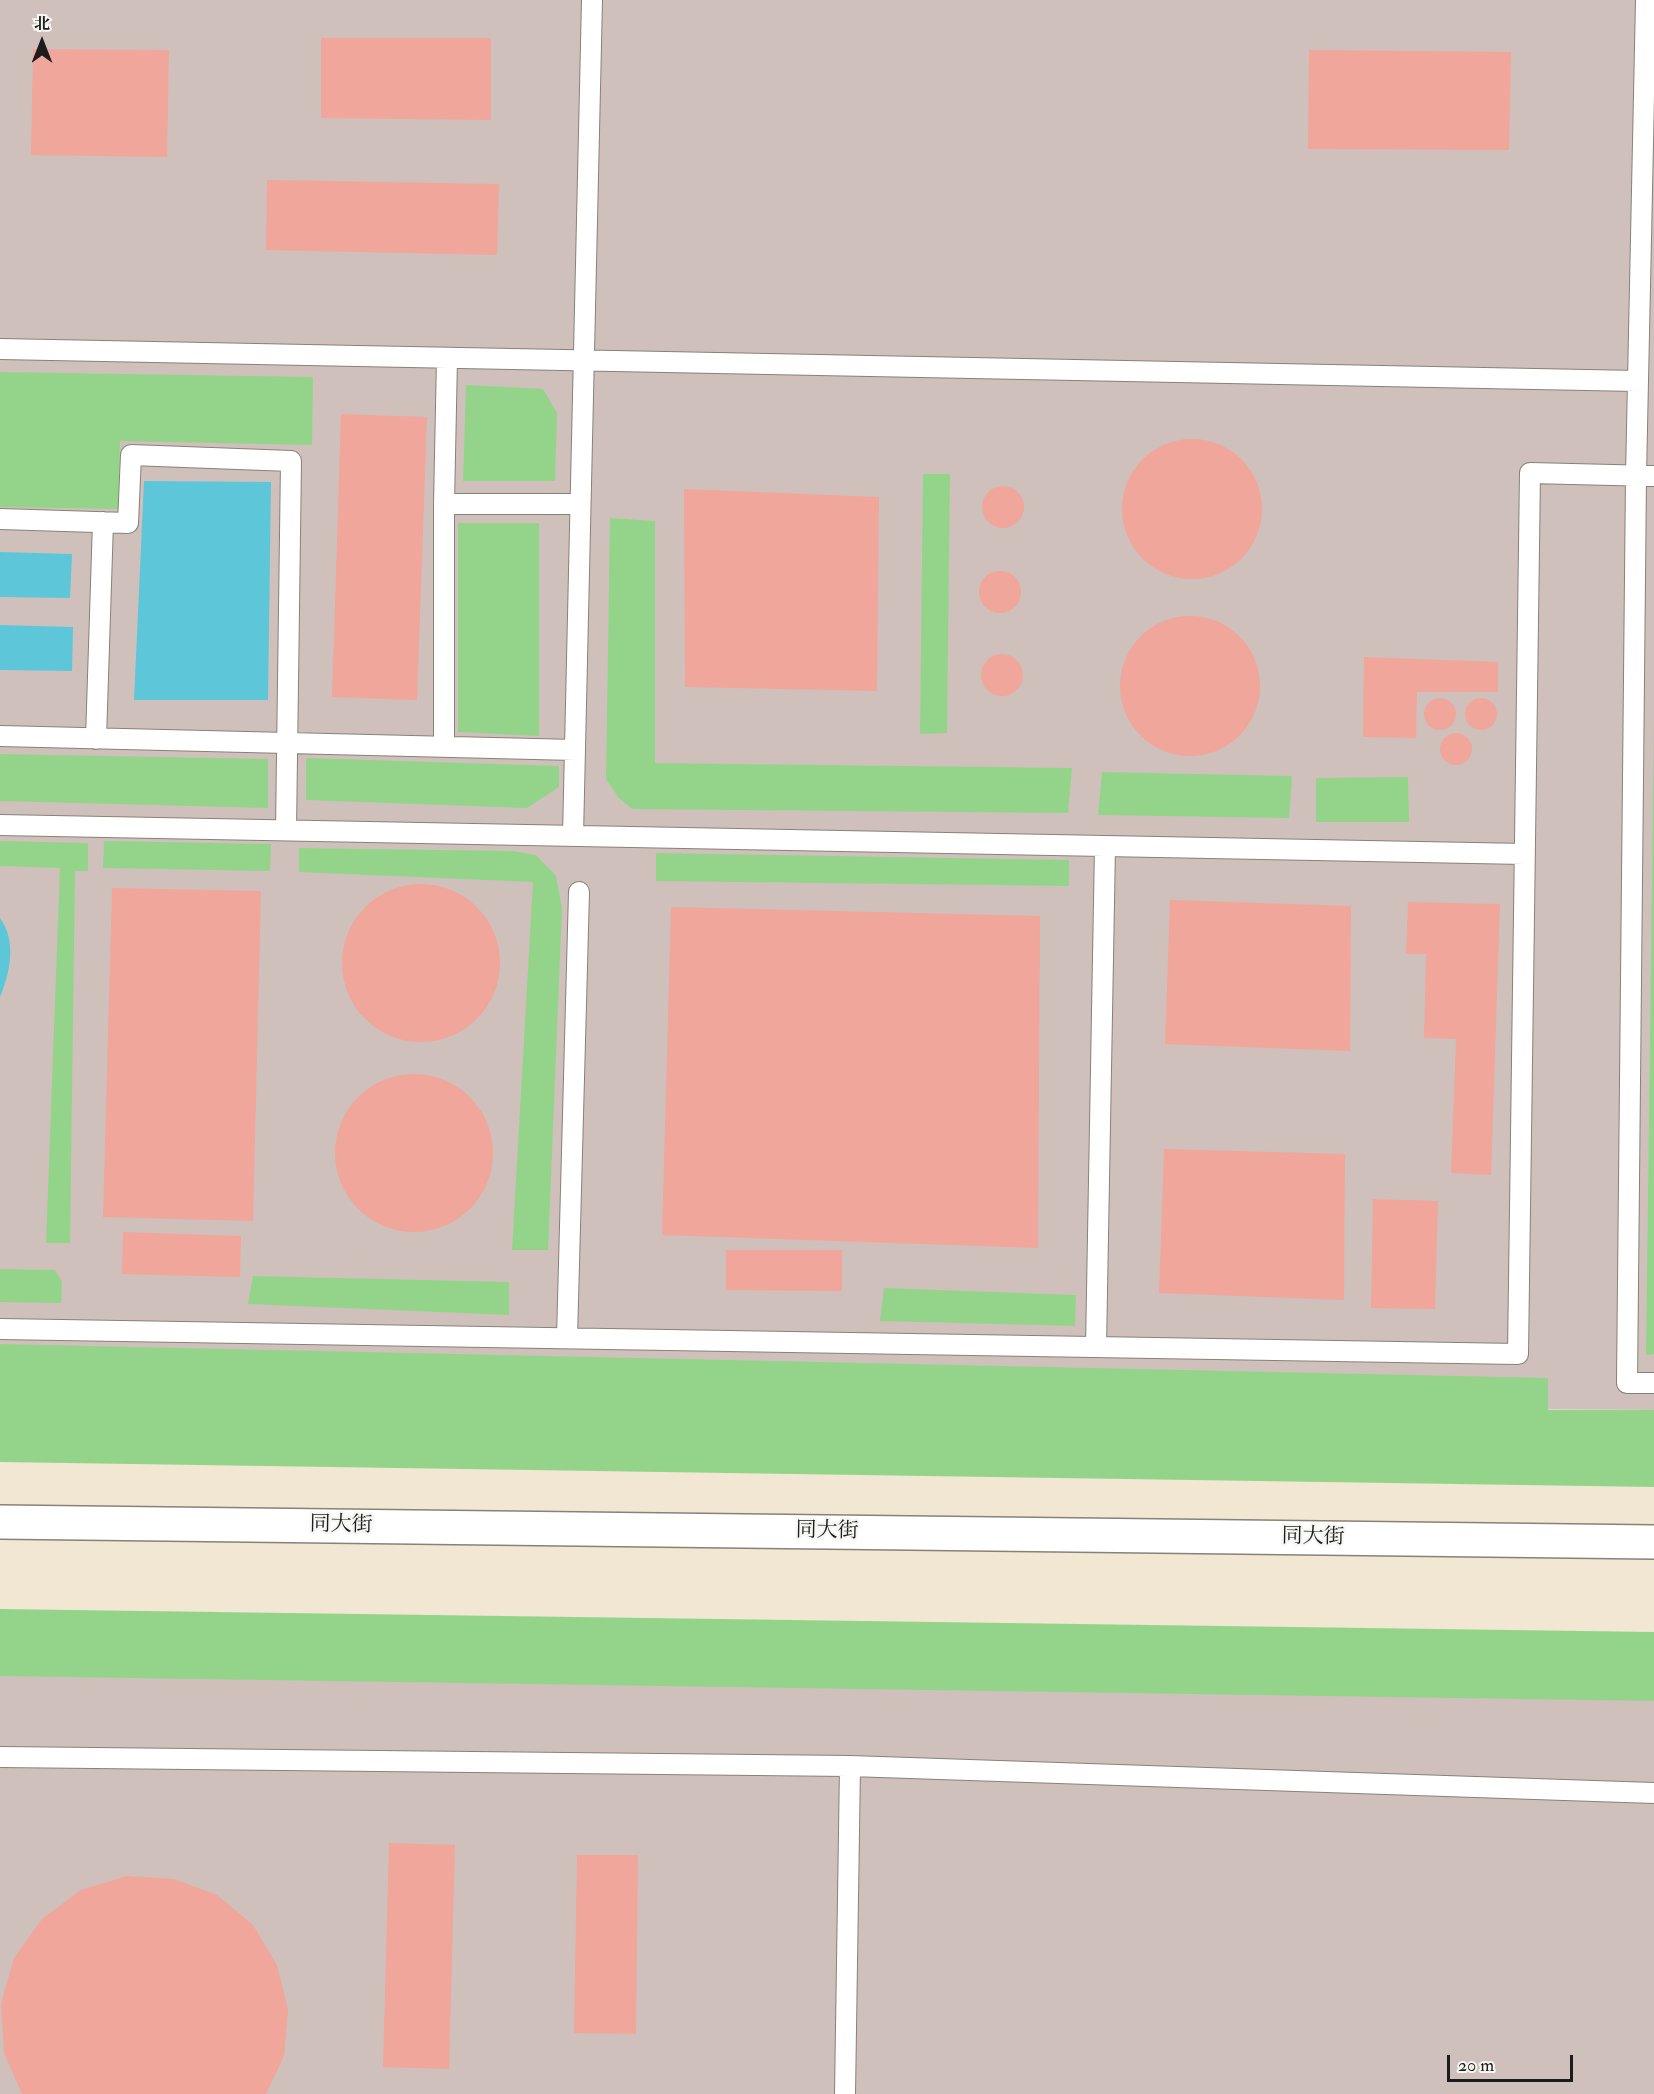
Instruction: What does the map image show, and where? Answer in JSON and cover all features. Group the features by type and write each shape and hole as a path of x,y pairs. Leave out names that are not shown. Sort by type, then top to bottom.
{"street":[{"name":"同大街","path":"0,1522 1654,1542"}],"lane":[{"path":"573,836 592,0"},
{"path":"1646,0 1637,381 1645,476 1627,1383 1654,1383"},
{"path":"0,349 1637,381"},
{"path":"444,747 444,504 447,358"},
{"path":"0,519 129,523 131,455 291,461 286,830"},
{"path":"0,1329 1518,1354 1530,473 1645,476"},
{"path":"444,504 580,504"},
{"path":"96,739 103,522"},
{"path":"0,736 575,750"},
{"path":"0,825 1525,854"},
{"path":"1096,1347 1105,846"},
{"path":"567,1338 579,892"},
{"path":"0,1757 850,1766 1654,1793"},
{"path":"845,2094 850,1766"}],"shaded area":[{"path":"0,0 1654,0 1654,1410 1463,1409 0,1383"},
{"path":"0,1670 1654,1690 1654,2094 0,2094"}],"green space":[{"path":"0,372 313,377 312,445 120,441 118,509 0,507"},
{"path":"466,385 543,389 557,413 555,481 463,481"},
{"path":"923,474 950,474 947,733 920,734"},
{"path":"610,518 655,521 655,763 1072,768 1068,813 632,809 619,798 606,779"},
{"path":"458,523 539,523 539,736 458,732"},
{"path":"1654,726 1654,1354 1646,1355"},
{"path":"0,754 268,759 268,808 0,801"},
{"path":"306,758 559,766 559,787 527,808 306,800"},
{"path":"1102,772 1292,776 1289,818 1098,815"},
{"path":"1408,777 1409,822 1316,822 1316,778"},
{"path":"0,841 88,843 88,871 75,871 70,1243 46,1243 60,868 0,866"},
{"path":"104,841 271,844 270,871 103,868"},
{"path":"299,848 512,851 536,855 556,876 562,908 548,1250 512,1250 533,882 299,872"},
{"path":"656,853 1069,860 1069,886 656,881"},
{"path":"0,1269 55,1270 62,1282 61,1303 0,1302"},
{"path":"253,1276 509,1282 509,1315 248,1304"},
{"path":"884,1288 1076,1295 1075,1326 880,1321"},
{"path":"0,1344 1548,1378 1548,1410 1654,1410 1654,1487 0,1462"},
{"path":"0,1609 1654,1632 1654,1701 0,1676"}],"water":[{"path":"144,481 271,482 268,700 134,700"},
{"path":"0,552 72,554 70,598 0,597"},
{"path":"0,625 73,627 72,671 0,670"},
{"path":"0,918 9,937 10,957 7,978 0,997"}],"building":[{"path":"321,38 491,38 491,120 321,118"},
{"path":"33,49 169,50 167,157 31,155"},
{"path":"1309,50 1511,52 1509,150 1308,149"},
{"path":"267,180 499,184 497,255 266,250"},
{"path":"341,414 427,417 417,700 332,697"},
{"path":"1192,439 1219,444 1241,460 1257,482 1262,509 1257,536 1241,558 1219,574 1192,579 1165,574 1143,558 1127,536 1122,509 1127,482 1143,460 1165,444"},
{"path":"1003,486 1018,492 1024,507 1018,522 1003,528 988,522 982,507 988,492"},
{"path":"684,489 879,497 877,691 685,687"},
{"path":"1000,571 1015,577 1021,592 1015,607 1000,613 985,607 979,592 985,577"},
{"path":"1190,616 1217,621 1239,637 1255,659 1260,686 1255,713 1239,735 1217,751 1190,756 1163,751 1141,735 1125,713 1120,686 1125,659 1141,637 1163,621"},
{"path":"1002,654 1017,660 1023,675 1017,690 1002,696 987,690 981,675 987,660"},
{"path":"1364,657 1498,662 1498,692 1417,692 1416,738 1363,737"},
{"path":"1440,698 1451,703 1456,714 1451,725 1440,730 1429,725 1424,714 1429,703"},
{"path":"1481,698 1492,703 1497,714 1492,725 1481,730 1470,725 1465,714 1470,703"},
{"path":"1456,733 1467,738 1472,749 1467,760 1456,765 1445,760 1440,749 1445,738"},
{"path":"421,884 451,890 465,897 477,907 487,919 494,933 500,963 494,993 487,1007 477,1019 465,1029 451,1036 421,1042 391,1036 377,1029 365,1019 355,1007 348,993 342,963 348,933 355,919 365,907 377,897 391,890"},
{"path":"112,888 261,891 253,1221 103,1217"},
{"path":"1170,900 1351,906 1350,1051 1165,1044"},
{"path":"1408,902 1500,904 1491,1175 1451,1173 1456,1039 1424,1038 1426,954 1406,954"},
{"path":"671,907 1040,916 1038,1248 662,1235"},
{"path":"414,1074 444,1080 470,1097 487,1123 493,1153 487,1183 470,1209 444,1226 414,1232 384,1226 358,1209 341,1183 335,1153 341,1123 358,1097 384,1080"},
{"path":"1164,1149 1345,1154 1344,1300 1159,1293"},
{"path":"1373,1199 1438,1201 1435,1309 1371,1308"},
{"path":"123,1232 241,1236 240,1277 122,1274"},
{"path":"726,1250 842,1250 842,1291 726,1290"},
{"path":"389,1843 455,1845 449,2069 383,2067"},
{"path":"577,1855 638,1855 636,2034 574,2033"},
{"path":"127,1876 174,1879 217,1895 253,1925 277,1965 288,2010 284,2056 266,2094 22,2094 4,2053 1,2004 14,1958 42,1919 81,1890"}]}
